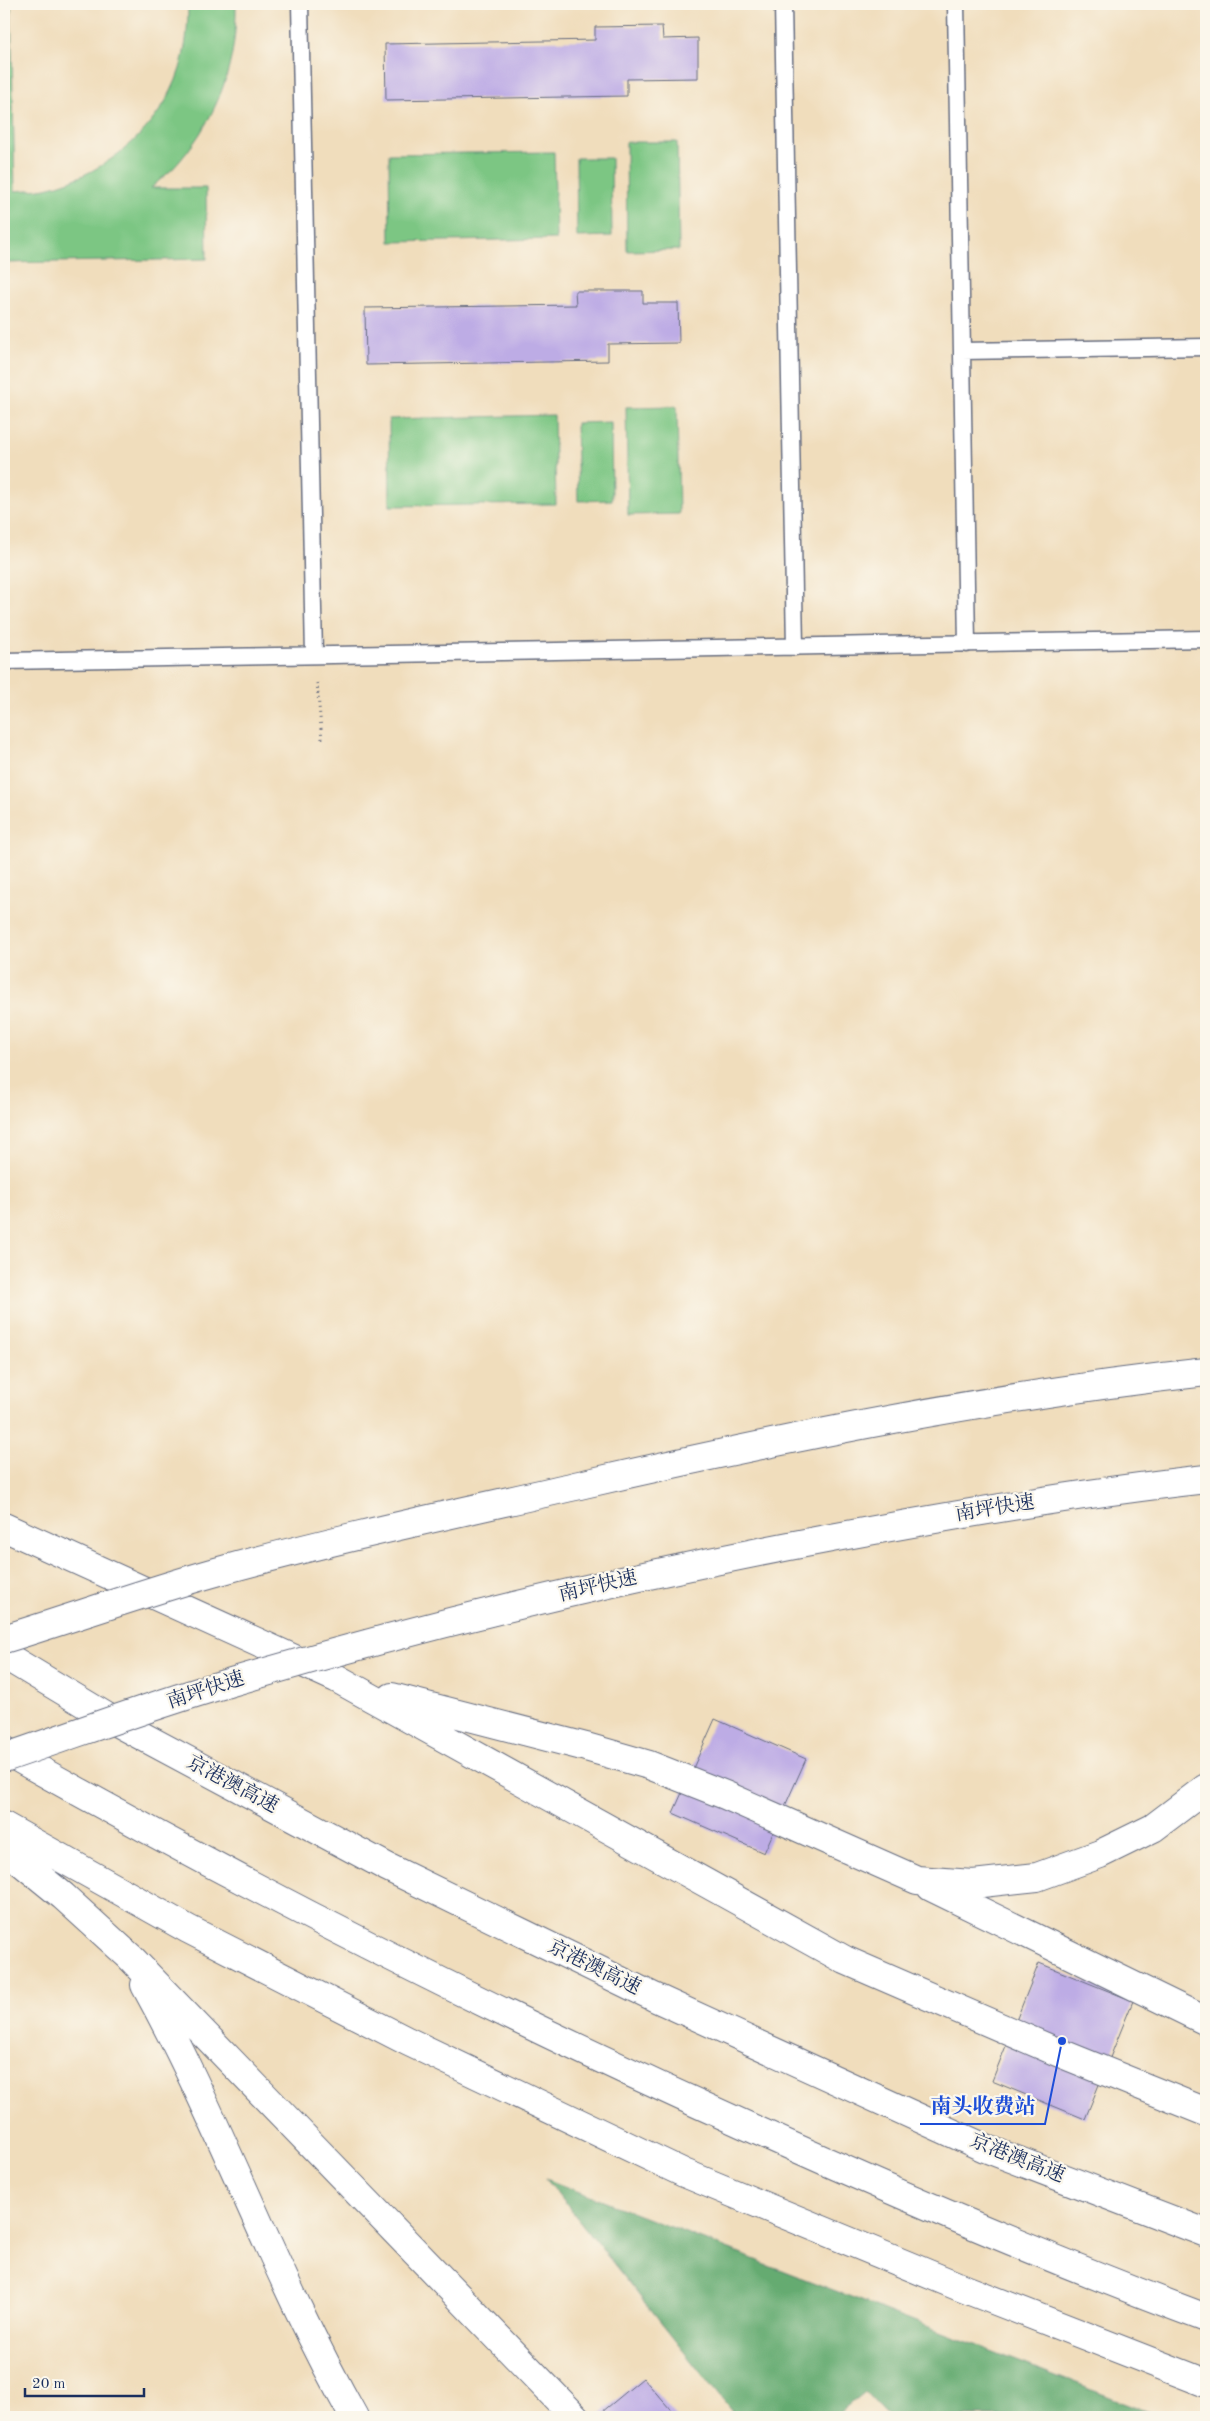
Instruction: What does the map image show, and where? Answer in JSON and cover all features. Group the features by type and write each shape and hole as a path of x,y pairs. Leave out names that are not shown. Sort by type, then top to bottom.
{"highway":[{"path":"4,1639 216,1572 676,1462 905,1416 1143,1379 1206,1372"},
{"name":"南坪快速","path":"4,1758 226,1683 464,1618 705,1562 922,1520 1154,1484 1206,1478"},
{"path":"4,1527 336,1678 845,1960 1055,2051 1206,2112"},
{"name":"京港澳高速","path":"4,1655 112,1720 386,1867 636,1988 986,2148 1206,2233"},
{"path":"336,1678 400,1700 586,1747 649,1765 918,1880 1206,2021"},
{"path":"4,1750 146,1830 380,1951 640,2078 887,2189 1206,2318"},
{"path":"918,1880 973,1884 1037,1876 1100,1854 1153,1828 1206,1788"},
{"path":"4,1826 188,1929 407,2041 684,2173 960,2287 1206,2383"},
{"path":"4,1848 63,1896 130,1957 575,2417"},
{"path":"130,1957 174,2041 301,2316 354,2417"}],"lane":[{"path":"300,4 314,655"},
{"path":"783,4 795,647"},
{"path":"956,4 967,644"},
{"path":"962,352 1206,347"},
{"path":"4,661 1206,639"}],"path":[{"path":"314,655 322,739"}],"green space":[{"path":"4,4 11,4 15,191 46,188 69,181 92,171 113,158 133,142 165,103 176,81 183,57 188,4 236,4 233,48 229,68 214,108 193,144 179,162 151,188 206,188 207,259 4,263"},
{"path":"626,142 677,142 679,250 627,251"},
{"path":"554,152 556,239 390,242 389,154"},
{"path":"576,158 611,158 612,236 577,237"},
{"path":"677,406 679,514 628,515 626,407"},
{"path":"554,415 556,504 390,506 389,419"},
{"path":"611,422 612,500 578,501 576,423"},
{"path":"546,2179 1162,2417 889,2417 865,2392 835,2417 736,2417"}],"building":[{"path":"662,26 663,39 698,38 698,78 627,79 627,96 386,100 385,44 595,40 595,27"},
{"path":"575,291 643,291 643,303 678,303 679,343 608,344 608,361 366,365 365,308 576,305"},
{"path":"715,1719 806,1759 764,1853 673,1813"},
{"path":"1039,1963 1133,2001 1085,2119 992,2081"},
{"path":"643,2378 677,2417 596,2417"}],"place":[{"name":"南头收费站","path":"1062,2041"}]}
